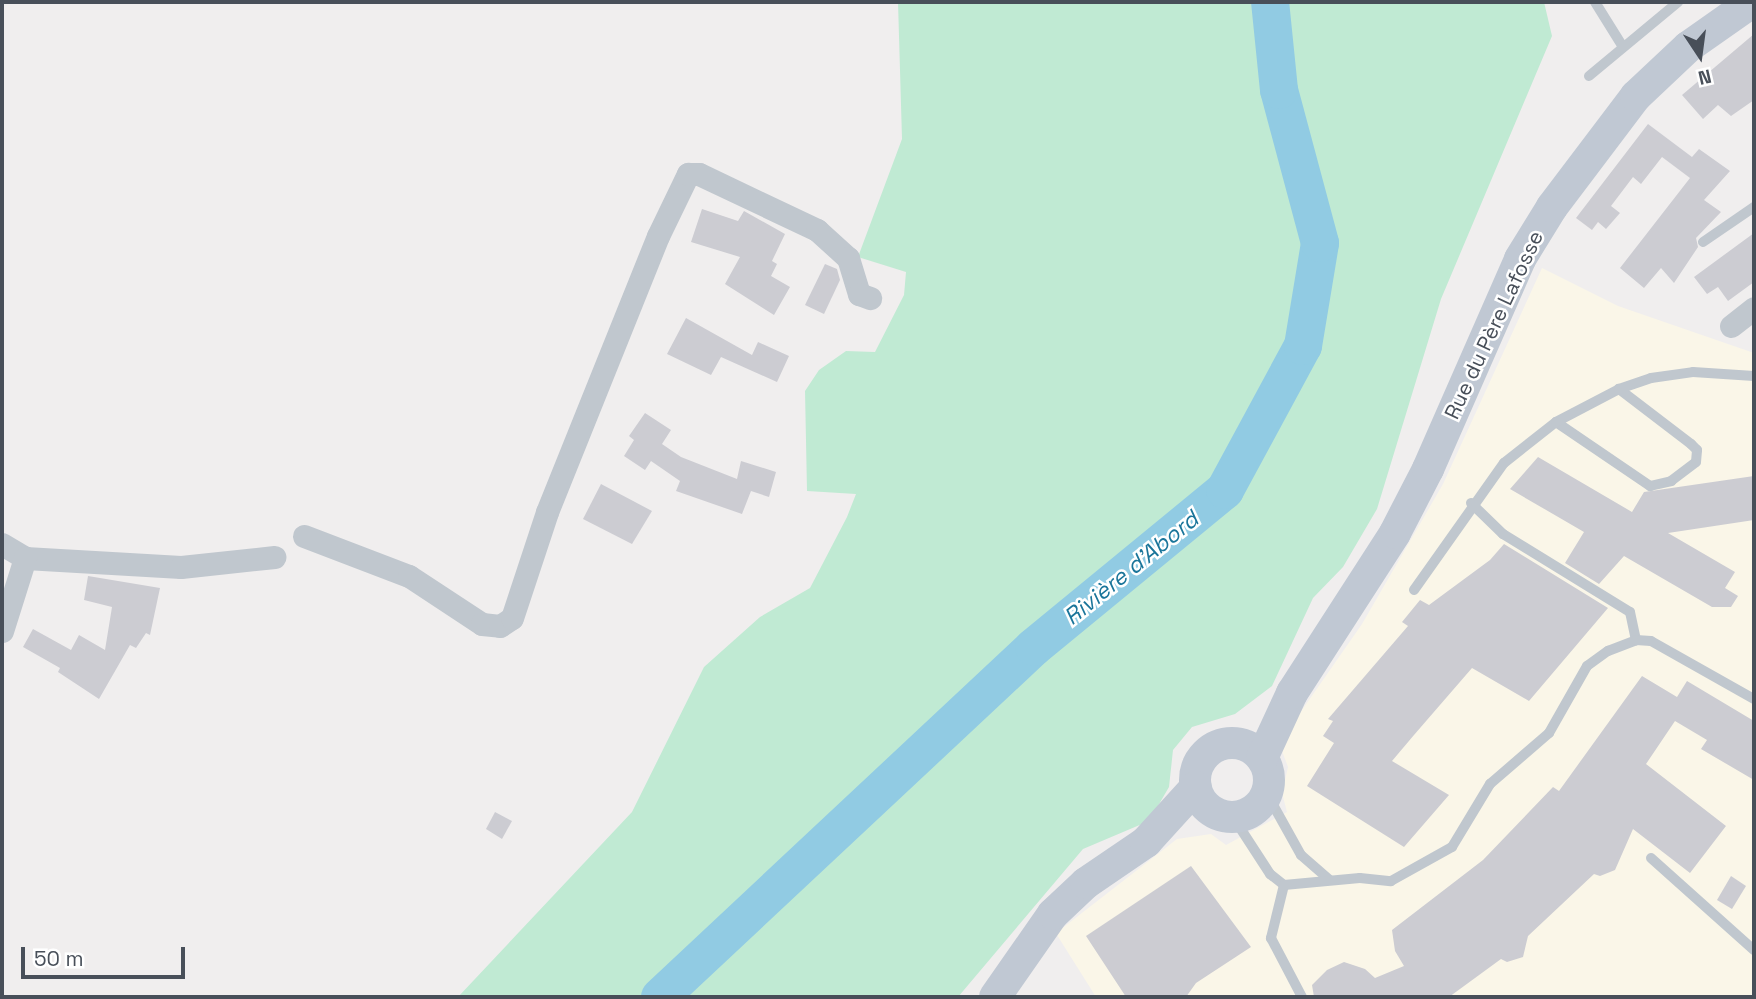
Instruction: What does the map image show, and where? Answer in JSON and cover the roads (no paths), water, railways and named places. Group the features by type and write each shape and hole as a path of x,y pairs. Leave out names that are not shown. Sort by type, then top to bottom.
{"street":[{"name":"Rue du Père Lafosse","path":"1262,758 1292,693 1395,533 1433,458 1520,259 1552,207 1636,96 1688,47 1752,2"},
{"path":"304,537 409,576 482,624 500,626 512,618 547,512 657,236 688,174 699,174 817,230 848,258 859,294 870,298"},
{"path":"1731,326 1754,308"},
{"path":"2,544 25,558 181,567 274,557"},
{"path":"2,631 25,558"},
{"name":"Rue du Père Lafosse","path":"1235,743 1292,693"},
{"path":"995,997 1053,914 1086,883 1146,842 1196,787 1205,756 1235,743 1262,758 1269,782 1267,794 1248,814 1224,815 1146,842"},
{"path":"1196,787 1224,815"}],"lane":[{"path":"1595,2 1623,47"},
{"path":"1589,76 1678,2"},
{"path":"1703,242 1754,207"},
{"path":"1415,590 1471,503 1504,463 1556,422 1619,389 1693,372 1754,376"},
{"path":"1556,422 1650,486 1671,481 1696,462 1697,450 1691,444 1619,389"},
{"path":"1471,503 1503,534 1630,611 1636,640"},
{"path":"1224,815 1270,874 1284,886 1330,880 1391,881 1452,846 1490,784 1549,733 1587,666 1636,640 1668,649 1754,699"},
{"path":"1267,794 1301,855 1330,880"},
{"path":"1651,858 1754,950"},
{"path":"1284,886 1271,938 1301,997"}],"waterway":[{"name":"Rivière d'Abord","path":"660,997 1034,647 1225,490 1303,346 1320,243 1279,90 1270,2"}]}
